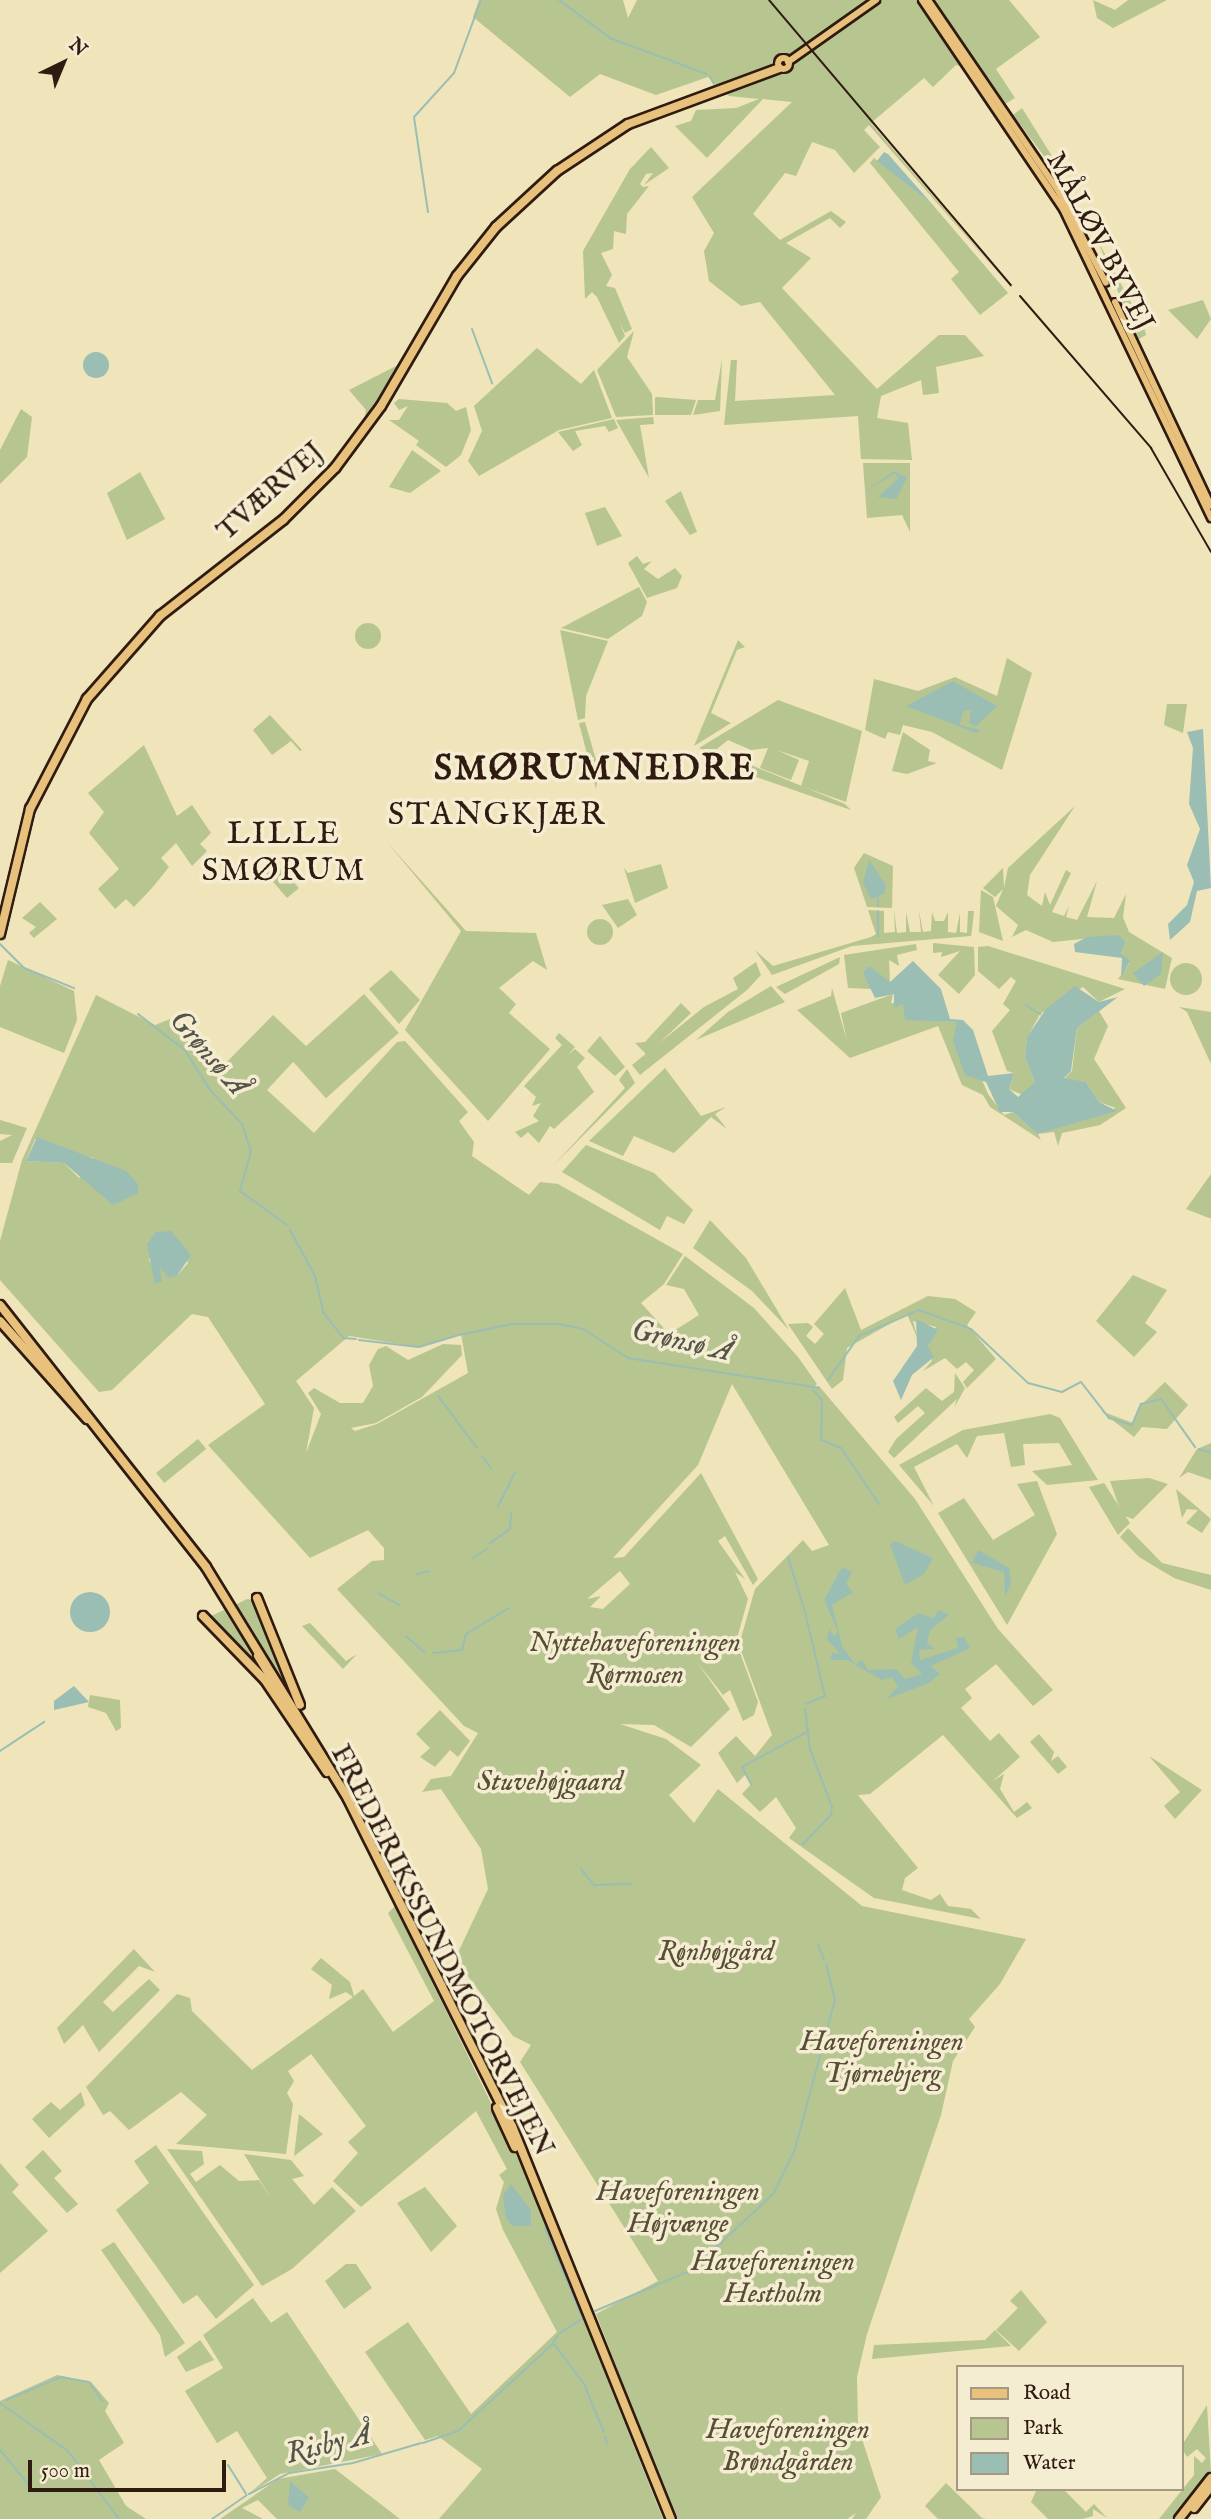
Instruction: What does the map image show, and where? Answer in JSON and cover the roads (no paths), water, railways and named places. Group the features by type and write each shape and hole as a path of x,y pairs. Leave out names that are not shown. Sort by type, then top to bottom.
{"highway":[{"name":"TVÆRVEJ","path":"0,934 30,809 87,699 160,616 283,520 335,468 489,235 543,182 600,141 653,112 783,63"},
{"name":"FREDERIKSSUNDMOTORVEJEN","path":"0,1305 188,1543 330,1771 512,2126 669,2519"},
{"name":"FREDERIKSSUNDMOTORVEJEN","path":"0,1321 51,1377 185,1546 330,1771"},
{"path":"257,1598 275,1652 330,1771"},
{"path":"203,1616 265,1680 330,1771"},
{"path":"1179,2519 1211,2477"},
{"path":"1186,2519 1211,2486"}],"main road":[{"path":"814,41 868,0"},
{"path":"783,63 876,0"},
{"name":"MÅLØV BYVEJ","path":"922,0 1051,187 1156,394 1211,519"},
{"name":"MÅLØV BYVEJ","path":"928,0 1070,212 1211,506"}],"water":[{"path":"884,152 888,154 932,204 877,161"},
{"path":"96,352 105,356 109,365 105,374 96,378 87,374 83,365 87,356"},
{"path":"894,471 907,478 896,499 878,497 898,479 895,473 865,492"},
{"path":"953,681 997,706 976,726 969,723 971,710 963,711 960,725 981,730 976,733 906,706"},
{"path":"1203,729 1211,888 1197,891 1190,922 1170,940 1168,924 1187,905 1194,882 1187,865 1200,829 1189,804 1193,748 1187,732"},
{"path":"869,860 886,885 884,894 871,899 863,883"},
{"path":"1119,935 1125,942 1121,953 1130,961 1121,977 1122,958 1075,952 1074,944 1087,937"},
{"path":"1163,952 1161,974 1144,986 1133,973"},
{"path":"913,961 941,989 950,1019 963,1020 973,1030 988,1076 1014,1073 1009,1089 1018,1097 1035,1082 1025,1058 1027,1037 1046,1009 1075,986 1099,1002 1118,997 1077,1028 1071,1071 1064,1078 1086,1082 1099,1102 1117,1111 1037,1134 1013,1112 1000,1112 986,1082 965,1075 953,1041 957,1022 905,1020 903,1004 894,1008 894,994 875,998 863,973 869,966 890,982"},
{"path":"37,1137 126,1171 138,1184 138,1193 113,1205 64,1163 26,1161"},
{"path":"171,1231 191,1255 177,1276 169,1278 160,1267 162,1281 155,1284 147,1244 156,1232"},
{"path":"916,1319 938,1330 928,1346 934,1357 912,1375 901,1400 893,1381 917,1346"},
{"path":"895,1541 933,1558 924,1574 905,1585 890,1545"},
{"path":"978,1550 1009,1568 1011,1583 1005,1596 1004,1572 972,1563"},
{"path":"842,1567 852,1572 846,1584 853,1592 832,1605 842,1646 855,1664 862,1660 868,1670 896,1669 905,1679 922,1674 911,1663 918,1627 899,1639 895,1629 918,1613 933,1618 939,1610 949,1615 930,1630 927,1643 935,1649 919,1650 920,1660 958,1648 956,1638 964,1637 970,1648 931,1666 940,1674 929,1683 887,1699 898,1686 892,1677 882,1680 847,1660 830,1660 832,1653 841,1654 827,1640 829,1629 834,1636 838,1632 824,1600"},
{"path":"90,1592 98,1593 104,1598 109,1604 109,1620 104,1626 98,1631 90,1632 82,1631 76,1626 71,1620 70,1612 71,1604 76,1598 82,1593"},
{"path":"74,1686 89,1702 54,1710 54,1701"},
{"path":"511,2184 531,2210 531,2226 512,2226 506,2218 503,2195"},
{"path":"290,2481 309,2497 300,2512 288,2505"}],"waterway":[{"path":"428,212 414,117 454,73 481,0"},
{"path":"559,0 610,38 707,74"},
{"path":"710,77 714,84"},
{"path":"472,329 492,383"},
{"path":"878,897 878,906"},
{"path":"878,911 878,936"},
{"name":"Grønsø Å","path":"0,944 24,968 74,988"},
{"path":"1026,1005 1040,1014"},
{"name":"Grønsø Å","path":"138,1014 185,1050 210,1090 242,1124 251,1151 240,1191 287,1225"},
{"name":"Grønsø Å","path":"290,1230 315,1276 323,1312 343,1338 356,1339"},
{"path":"828,1380 859,1336 919,1310 971,1329 1028,1383 1062,1392 1081,1382 1109,1418 1132,1425 1141,1404 1161,1399 1195,1447"},
{"name":"Grønsø Å","path":"464,1334 512,1324 558,1324 583,1329 628,1358 819,1388"},
{"name":"Grønsø Å","path":"359,1340 419,1347 462,1334"},
{"path":"813,1390 822,1400 821,1440 841,1448 879,1504"},
{"path":"438,1396 477,1448"},
{"path":"1199,1449 1211,1453"},
{"path":"482,1456 491,1468"},
{"path":"498,1506 515,1473"},
{"path":"489,1544 510,1529 511,1513"},
{"path":"473,1558 487,1549"},
{"path":"788,1557 806,1615"},
{"path":"417,1574 429,1571"},
{"path":"378,1593 400,1605"},
{"path":"433,1653 462,1650 466,1634 509,1608"},
{"path":"806,1616 825,1696 806,1704"},
{"path":"406,1636 425,1653"},
{"path":"803,1844 831,1815 832,1807 810,1749 805,1708"},
{"path":"0,1751 44,1722"},
{"path":"751,1784 742,1767 807,1732"},
{"path":"581,1869 594,1885 632,1884"},
{"path":"818,1944 824,1960"},
{"path":"595,2311 692,2270 774,2193 795,2149 835,2000 826,1965"},
{"path":"545,2228 581,2315"},
{"path":"560,2333 583,2318"},
{"path":"553,2343 558,2335"},
{"name":"Risby Å","path":"423,2443 458,2431 553,2344"},
{"path":"554,2344 584,2384 604,2432"},
{"path":"6,2400 61,2377 89,2382 103,2402"},
{"name":"Risby Å","path":"0,2403 68,2451 119,2519"},
{"path":"605,2436 607,2444"},
{"name":"Risby Å","path":"249,2494 289,2473 353,2463 421,2443"},
{"path":"0,2450 28,2484"},
{"path":"228,2465 246,2494"},
{"name":"Risby Å","path":"212,2519 247,2495"}],"tram line":[{"path":"769,0 1011,285"},
{"path":"1020,296 1151,448 1211,552"}],"district":[{"name":"SMØRUMNEDRE","path":"595,770"},
{"name":"STANGKJÆR","path":"497,816"},
{"name":"LILLE SMØRUM","path":"284,854"}],"park label":[{"name":"Nyttehaveforeningen Rørmosen","path":"635,1660"},
{"name":"Stuvehøjgaard","path":"550,1783"},
{"name":"Rønhøjgård","path":"716,1953"},
{"name":"Haveforeningen Tjørnebjerg","path":"882,2059"},
{"name":"Haveforeningen Højvænge","path":"678,2209"},
{"name":"Haveforeningen Hestholm","path":"773,2279"},
{"name":"Haveforeningen Brøndgården","path":"788,2447"}]}
